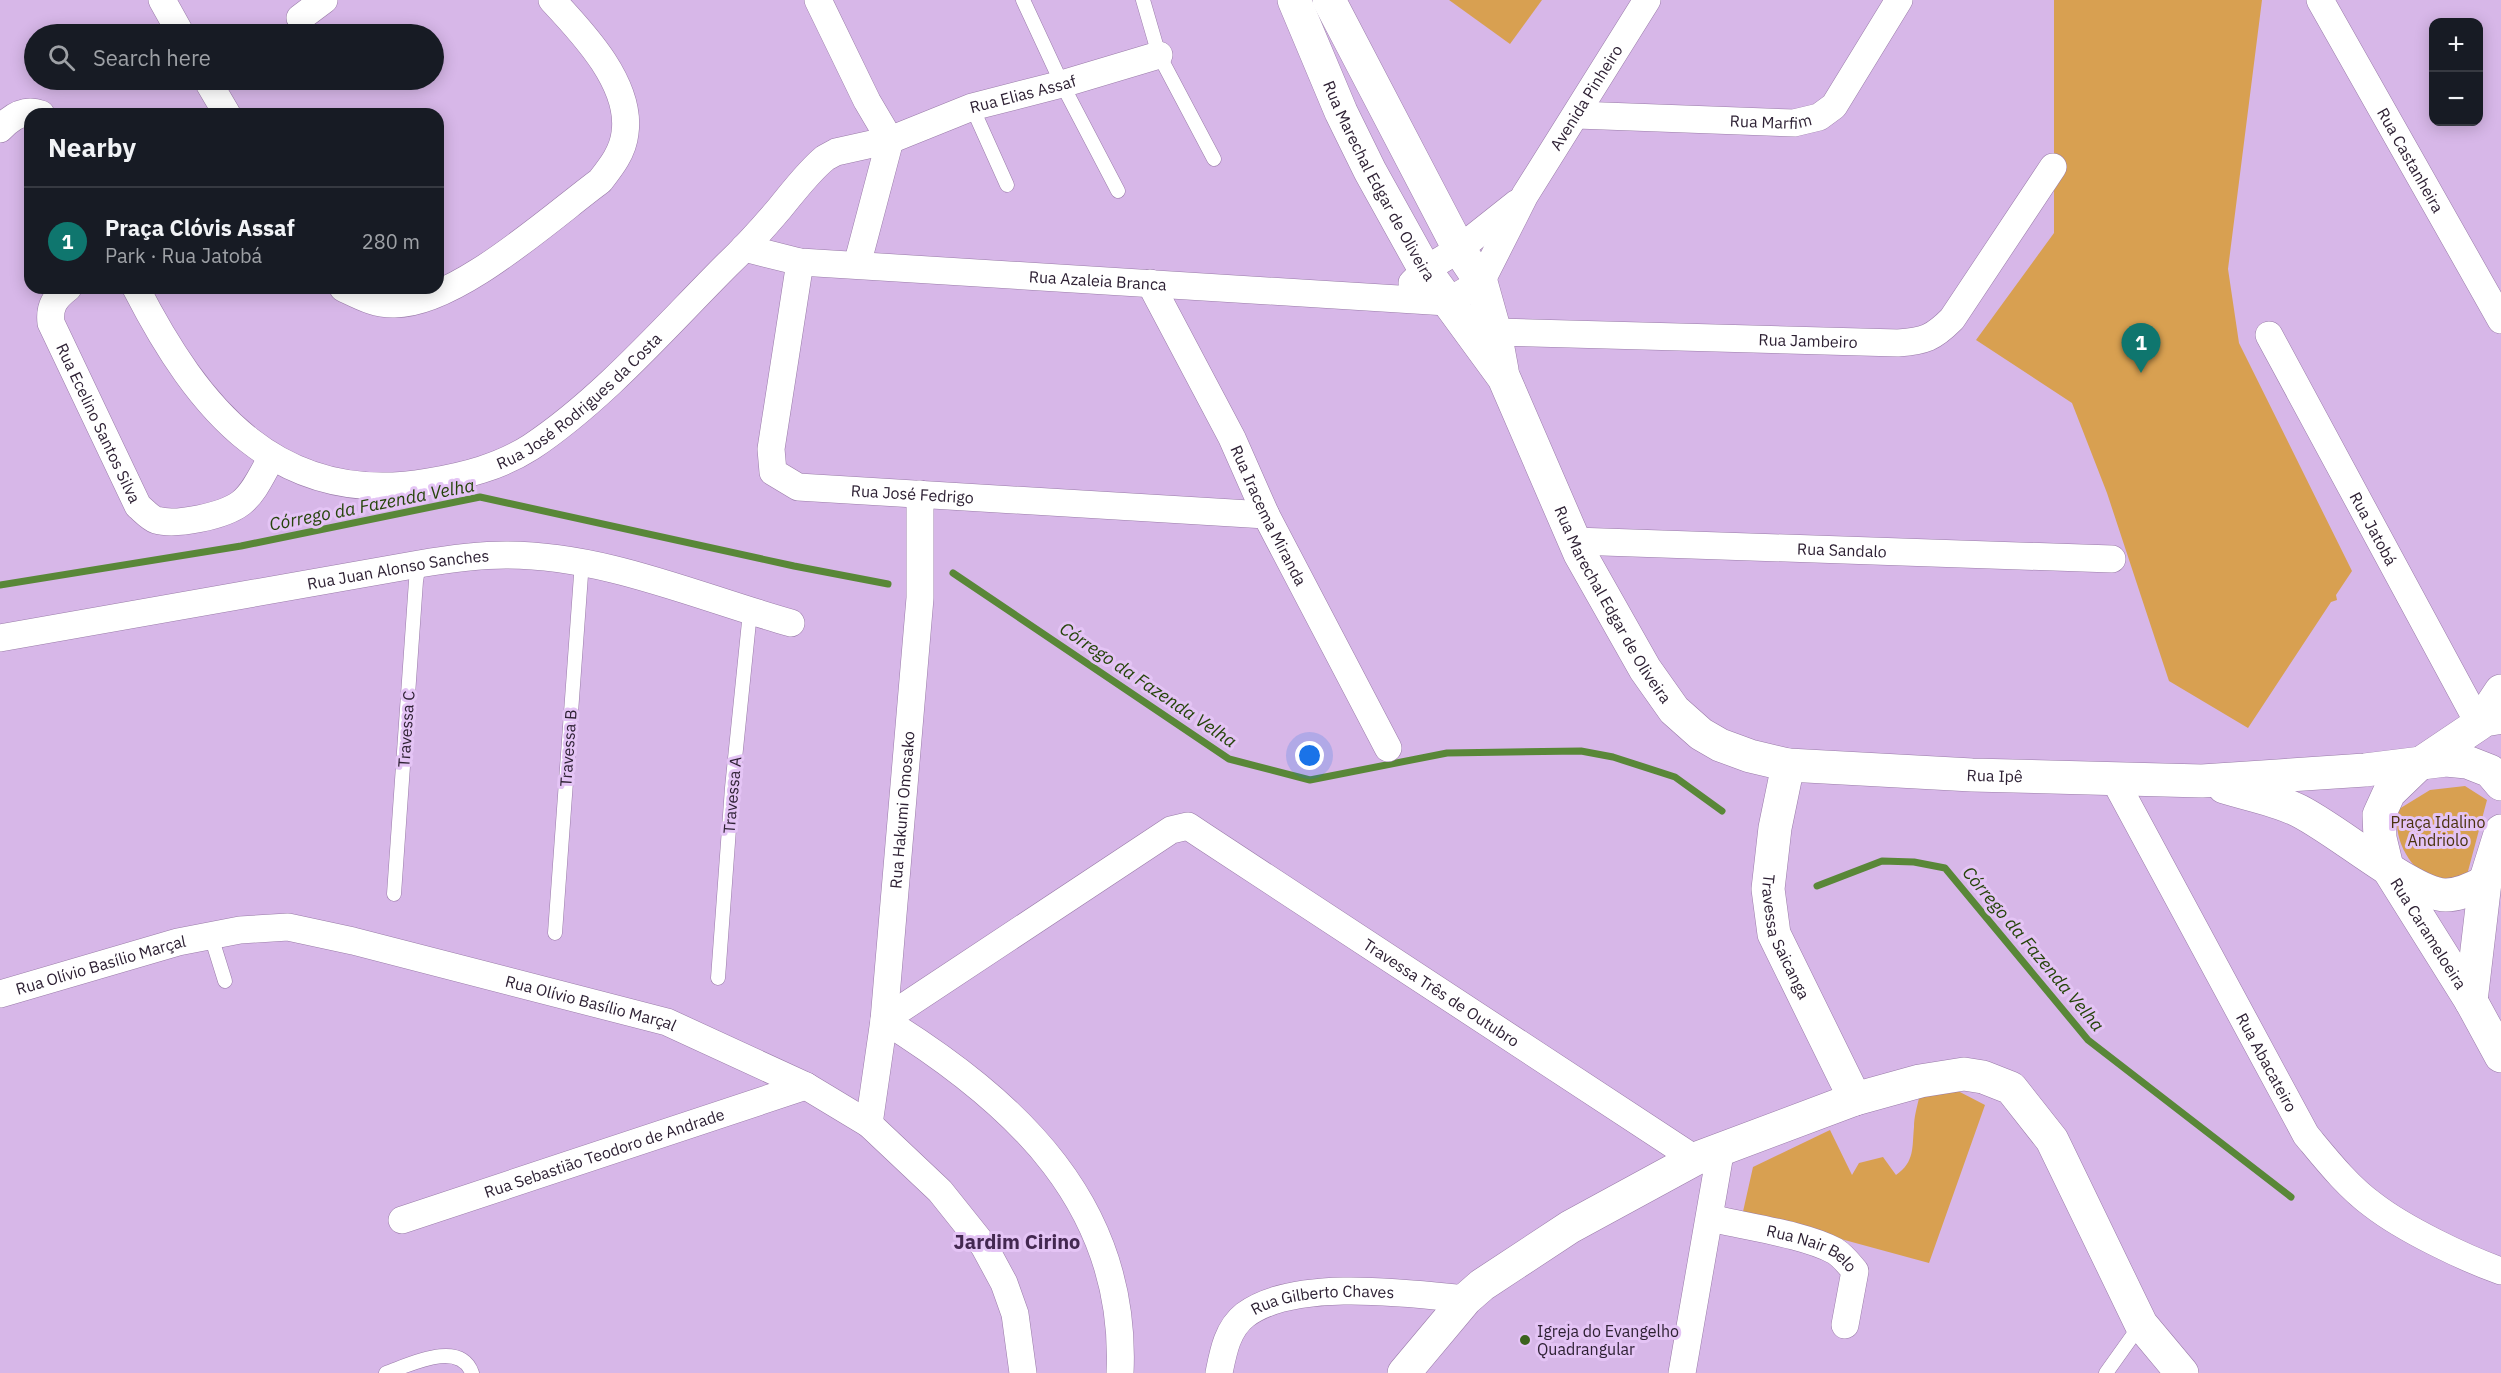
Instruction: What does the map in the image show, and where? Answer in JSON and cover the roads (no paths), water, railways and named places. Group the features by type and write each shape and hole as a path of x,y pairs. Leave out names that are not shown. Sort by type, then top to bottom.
{"main road":[{"name":"Rua Marechal Edgar de Oliveira","path":"1294,0 1341,112 1425,270 1447,302 1485,335"},
{"name":"Rua Marechal Edgar de Oliveira","path":"1329,0 1459,249 1481,282 1485,335 1574,541 1645,669 1674,710 1701,734 1720,745 1750,756 1788,765"},
{"path":"2501,691 2490,722 2418,765 2389,793 2379,815 2380,838 2387,867 2420,888 2445,895 2471,889 2485,882 2501,831"},
{"path":"2418,765 2446,760 2467,762 2490,771 2501,784"},
{"name":"Rua Ipê","path":"1788,765 1972,775 2202,781 2418,765"},
{"name":"Travessa Saicanga","path":"1788,765 1775,828 1768,889 1774,934 1855,1099"},
{"name":"Rua Ipê","path":"2202,781 2295,808 2387,867"},
{"name":"Rua Carameloeira","path":"2387,867 2471,1001 2501,1056"},
{"name":"Rua Carameloeira","path":"2471,1001 2485,882"},
{"path":"1404,1373 1466,1299 1482,1285 1570,1227 1708,1154 1855,1099 1920,1081 1964,1074 1983,1077 2011,1088 2052,1140 2141,1324 2182,1373"}],"street":[{"path":"162,0 176,24"},
{"path":"300,18 324,0"},
{"path":"444,292 465,282 600,181 616,160 626,132 622,104 611,75 591,42 552,0"},
{"path":"818,0 867,101 890,140 857,265"},
{"name":"Avenida Pinheiro","path":"1481,282 1526,195 1647,0"},
{"name":"Rua Marfim","path":"1576,115 1794,123 1819,117 1834,106 1899,0"},
{"name":"Rua Castanheira","path":"2320,0 2501,320"},
{"name":"Rua Elias Assaf","path":"890,140 972,107 1062,84 1159,55"},
{"path":"213,90 223,108"},
{"path":"0,129 19,113 24,113"},
{"name":"Rua José Rodrigues da Costa","path":"140,294 184,369 214,407 226,420 272,457 329,482 369,488 461,476 497,464 530,447 578,411 744,248 825,158 836,152 890,140"},
{"name":"Rua Jambeiro","path":"1485,335 1898,343 1921,341 1937,335 1952,319 2053,167"},
{"name":"Avenida Pinheiro","path":"1425,270 1459,249 1526,195"},
{"name":"Rua Azaleia Branca","path":"744,248 800,262 1447,302"},
{"name":"Rua José Fedrigo","path":"800,262 771,449 773,472 798,487 1266,514"},
{"path":"1395,298 1425,270"},
{"path":"1447,302 1481,282"},
{"name":"Rua Iracema Miranda","path":"1150,283 1232,438 1266,514 1388,748"},
{"name":"Rua Ecelino Santos Silva","path":"61,294 54,300 49,311 51,322 138,506 154,520 174,521 220,514 242,503 256,487 272,457"},
{"path":"355,294 369,301 395,304 430,298 439,294"},
{"name":"Rua Jatobá","path":"2269,335 2490,722"},
{"name":"Rua Hakumi Omosako","path":"869,1124 884,1020 920,598 920,494"},
{"name":"Rua Sandalo","path":"1574,541 2112,559"},
{"name":"Rua Juan Alonso Sanches","path":"0,638 419,564 463,557 508,555 584,563 694,591 750,612 791,623"},
{"name":"Rua Abacateiro","path":"2114,778 2306,1135 2335,1170 2373,1206 2424,1235 2499,1270"},
{"name":"Travessa Três de Outubro","path":"884,1020 1170,830 1188,826 1708,1154"},
{"name":"Rua Olívio Basílio Marçal","path":"0,994 178,942 240,930 288,927 353,941 668,1022 806,1086 869,1124 940,1191 984,1246 1004,1283 1016,1314 1023,1373"},
{"path":"884,1020 989,1093 1022,1124 1055,1166 1090,1220 1103,1248 1112,1282 1121,1344 1120,1373"},
{"name":"Rua Sebastião Teodoro de Andrade","path":"402,1220 806,1086"},
{"path":"1682,1373 1711,1218 1708,1154"},
{"name":"Rua Nair Belo","path":"1711,1218 1796,1239 1834,1251 1845,1259 1855,1271 1845,1325"},
{"name":"Rua Gilberto Chaves","path":"1219,1373 1228,1336 1243,1316 1262,1305 1286,1297 1326,1292 1389,1292 1466,1299"}],"lane":[{"path":"1023,0 1062,84 1118,191"},
{"path":"1143,0 1159,55 1214,159"},
{"path":"972,107 1007,185"},
{"name":"Travessa B","path":"555,933 580,575 584,563"},
{"name":"Travessa C","path":"394,894 419,564"},
{"name":"Travessa A","path":"718,978 732,788 750,612"},
{"path":"211,936 225,981"},
{"path":"2106,1373 2141,1324"},
{"path":"386,1373 430,1358 454,1356 470,1367 472,1373"}],"waterway":[{"name":"Córrego da Fazenda Velha","path":"0,585 241,546 480,497 794,566 888,584"},
{"name":"Córrego da Fazenda Velha","path":"953,573 1229,759 1310,780 1447,753 1581,751 1613,757 1675,777 1722,811"},
{"name":"Córrego da Fazenda Velha","path":"1817,886 1882,861 1914,862 1945,868 2088,1040 2291,1197"}],"place":[{"name":"Praça Clóvis Assaf","path":"2141,373"},
{"name":"Igreja do Evangelho Quadrangular","path":"1525,1340"}],"district":[{"name":"Jardim Cirino","path":"1017,1242"}],"park label":[{"name":"Praça Idalino Andriolo","path":"2438,831"}]}
